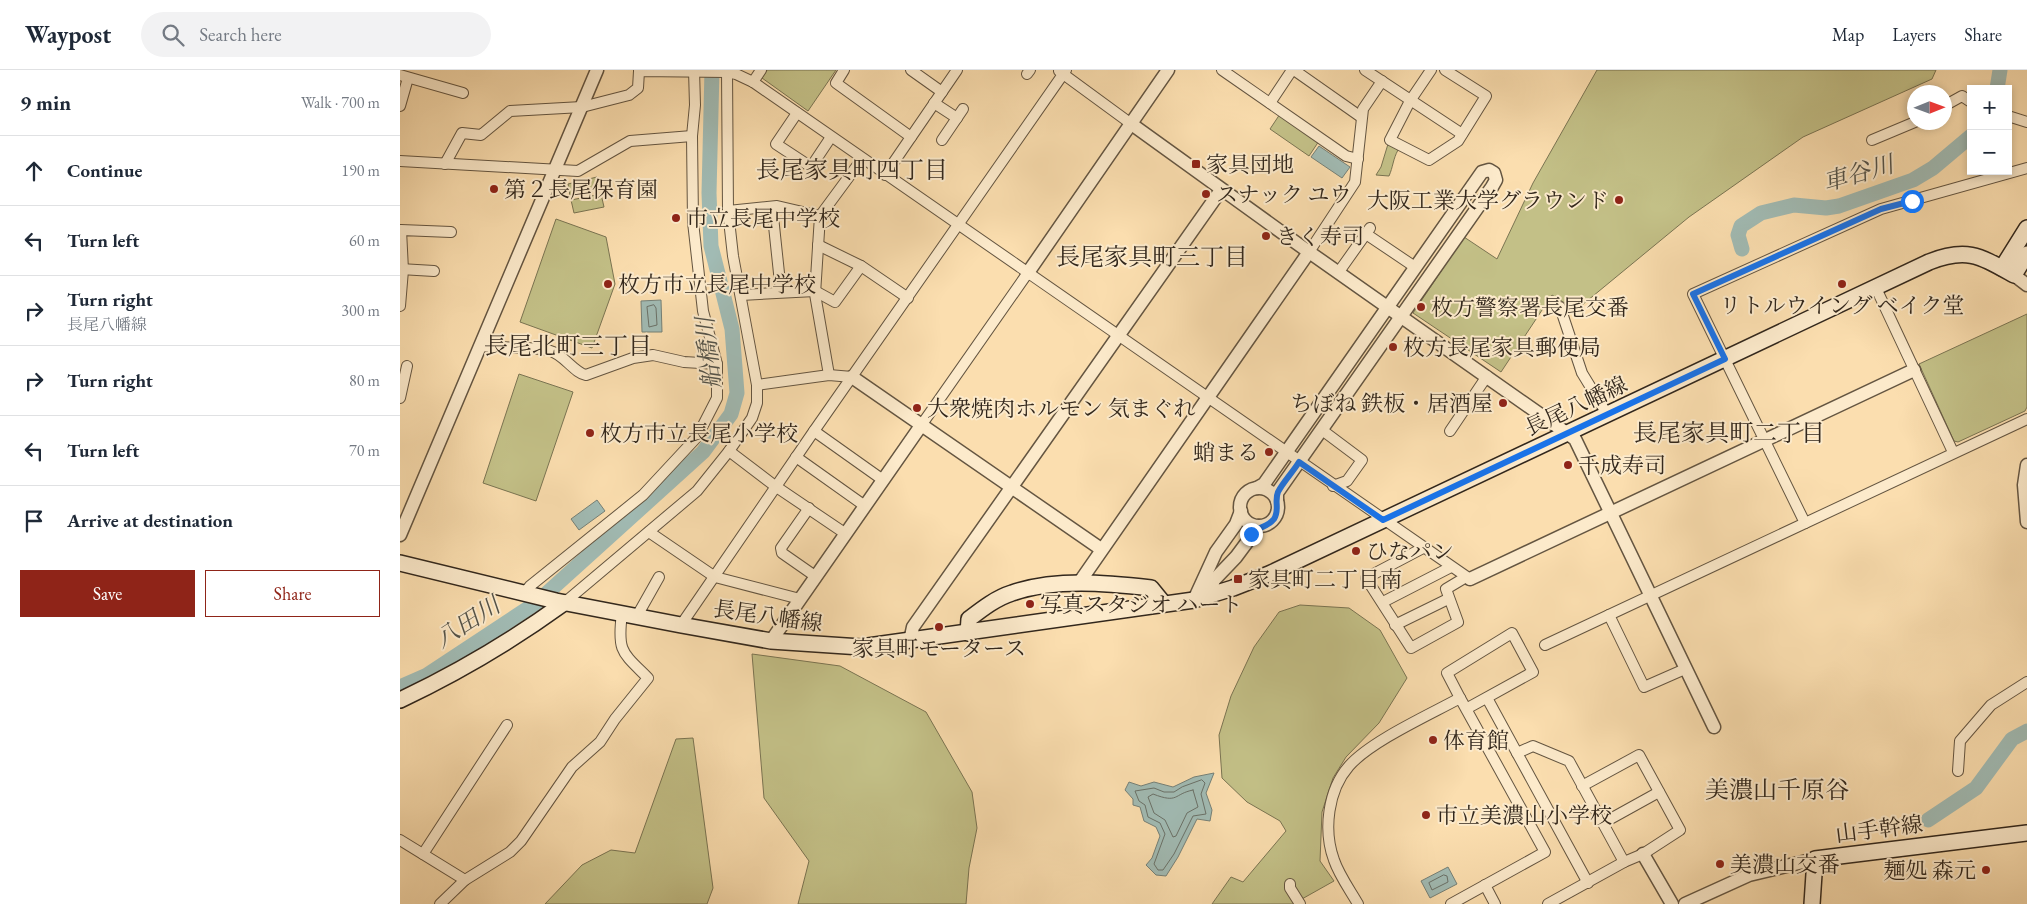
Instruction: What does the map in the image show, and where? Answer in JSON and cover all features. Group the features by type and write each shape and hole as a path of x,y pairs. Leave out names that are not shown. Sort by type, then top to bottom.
{"main road":[{"path":"2008,271 2027,228"},
{"name":"長尾八幡線","path":"400,563 560,602 682,625 771,640 861,646 968,633 1194,600 1269,574 1948,255 1966,253 1984,257 2008,271"},
{"path":"2008,271 2027,254"},
{"path":"968,633 969,619 994,602 1012,593 1097,582 1151,588 1164,604"},
{"path":"400,700 484,654 538,621 560,602"},
{"name":"山手幹線","path":"1815,859 2027,833"},
{"path":"1812,904 1815,859"}],"street":[{"path":"400,535 482,346 597,70"},
{"path":"526,593 530,586 643,496 697,437 716,398 717,364 703,311 696,256 692,136 695,105 694,70"},
{"path":"752,82 761,70"},
{"path":"844,70 836,83 911,137"},
{"path":"911,70 942,92"},
{"path":"885,175 957,70"},
{"path":"771,640 1168,70"},
{"path":"1222,70 1346,156 1358,158"},
{"path":"1270,103 1293,70 1361,117"},
{"path":"1365,70 1462,134"},
{"path":"1431,70 1410,101 1390,140 1394,144 1429,160 1458,141 1486,96 1446,70"},
{"path":"445,164 462,133 481,135 510,111 582,107 630,95 638,88 639,71 727,71 752,82 1117,337 1468,578"},
{"path":"560,602 649,532 696,491 729,451 752,418 757,403 757,385 733,256 728,211 727,71"},
{"path":"682,625 775,486 908,298 1063,71 1221,190 1575,439 1714,728"},
{"path":"400,106 404,76 463,93"},
{"path":"1079,584 1101,549 1309,252 1355,182 1363,109 1382,81"},
{"path":"1952,102 1962,96 1967,99"},
{"path":"934,103 957,118"},
{"path":"942,140 963,109"},
{"path":"796,113 776,144 811,167 832,137"},
{"path":"2012,117 2027,122"},
{"path":"1872,140 1907,126"},
{"path":"400,161 578,170 630,141 692,136"},
{"path":"829,375 816,291 820,216 862,159"},
{"path":"1805,523 1693,294 1881,209 2027,168"},
{"path":"1194,600 1216,552 1236,524 1242,499 1251,490 1264,484 1482,172 1489,170 1494,173 1496,180 1278,493 1277,513 1274,518 1265,526 1258,526 1247,522 1240,512"},
{"path":"910,640 913,627 1221,190"},
{"path":"728,211 772,207 820,216"},
{"path":"772,207 781,292"},
{"path":"1455,211 1468,221"},
{"path":"400,306 402,269 401,230 451,232"},
{"path":"1338,273 1368,231 1418,263 1435,269"},
{"path":"818,245 861,266 908,298"},
{"path":"740,295 816,291 835,302 861,266"},
{"path":"402,269 434,271"},
{"path":"2008,271 2027,285"},
{"path":"1876,288 1953,452"},
{"path":"1560,307 1582,373 1607,414"},
{"path":"482,346 549,350 570,362 580,374 586,376 634,358 653,355 684,362 717,364"},
{"path":"1353,356 1367,366"},
{"path":"400,398 407,366"},
{"path":"1411,648 1458,622 1448,600 1446,589 1610,514 1914,370"},
{"path":"757,385 829,375 852,377 920,427 1101,549"},
{"path":"1450,431 1487,376"},
{"path":"1319,405 1332,415"},
{"path":"1545,645 1953,452 2027,419"},
{"path":"1322,430 1362,460 1347,480 1333,486"},
{"path":"814,431 883,480"},
{"path":"729,451 775,486 846,534"},
{"path":"796,457 865,506"},
{"path":"2027,465 2024,485 2027,522"},
{"path":"1257,488 1270,492 1277,501"},
{"path":"809,508 781,548 782,553 815,576"},
{"path":"1209,596 1214,580 1236,556 1258,526"},
{"path":"649,532 715,577 800,599"},
{"path":"1415,658 1383,602 1366,578 1423,548"},
{"path":"1383,602 1452,567"},
{"path":"440,904 465,880 510,852 521,842 572,767 600,742 615,719 648,678 626,655 618,639 630,615 659,577"},
{"path":"1395,625 1448,600"},
{"path":"1609,615 1644,687 1685,669"},
{"path":"1451,904 1545,852 1466,709 1460,698 1447,672 1512,633 1533,672 1466,709"},
{"path":"1958,771 1960,741 1991,705 2027,682"},
{"path":"1358,904 1334,860 1328,835 1333,795 1349,767 1368,750 1460,698"},
{"path":"1487,698 1588,883"},
{"path":"423,854 507,725"},
{"path":"1518,753 1533,746 1569,761 1624,862"},
{"path":"1548,904 1624,862 1643,854 1680,830 1639,755 1582,786"},
{"path":"1603,823 1659,792"},
{"path":"400,840 465,880"},
{"path":"1643,854 1672,904"},
{"name":"山手幹線","path":"1685,904 1749,875 1815,859"},
{"path":"1290,884 1290,888 1300,904"},
{"path":"1485,885 1495,904"}],"shaded area":[{"path":"767,70 836,70 808,111 762,78"},
{"name":"大阪工業大学グラウンド","path":"1597,70 1936,70 1932,79 1919,85 1907,85 1907,90 1803,137 1689,217 1576,310 1552,295 1501,372 1413,313 1464,237 1497,259 1533,183"},
{"path":"1280,114 1319,141 1309,156 1270,129"},
{"path":"1388,144 1398,150 1389,176 1376,175 1381,167"},
{"path":"597,177 600,190 570,196 568,184"},
{"path":"601,194 604,207 574,213 571,200"},
{"path":"556,219 606,237 615,284 592,348 520,322"},
{"path":"2027,314 2027,407 2025,411 1958,442 1954,441 1919,364"},
{"path":"519,374 573,392 536,501 483,483"},
{"path":"1300,605 1349,608 1380,630 1407,678 1379,723 1346,757 1333,778 1322,812 1320,861 1334,881 1293,904 1212,904 1231,877 1243,882 1286,831 1280,821 1247,802 1222,778 1219,735 1231,696 1254,647 1279,612"},
{"path":"752,654 840,666 926,712 972,792 977,828 969,868 966,904 798,904 809,861 764,798"},
{"path":"693,738 713,888 707,904 545,904 582,865 611,850 635,853 676,739"}],"water":[{"path":"1319,146 1350,167 1342,178 1311,157"},
{"path":"661,300 662,332 642,332 641,301"},
{"path":"597,500 605,511 579,530 571,519"},
{"path":"1214,773 1206,793 1212,810 1210,821 1197,819 1166,876 1156,875 1146,865 1152,858 1160,836 1156,827 1144,821 1140,807 1133,805 1133,799 1125,790 1129,782 1141,786 1154,782 1173,787 1194,777"},
{"path":"1448,867 1457,884 1430,898 1421,881"}],"waterway":[{"name":"船橋川","path":"400,687 427,675 536,603 703,452 731,414 737,393 732,329 711,246 709,193 712,70"},
{"name":"車谷川","path":"1998,85 2000,70"},
{"name":"車谷川","path":"1742,249 1738,235 1741,226 1761,213 1794,205 1826,208 1839,206 1913,180 1933,168 1967,139"},
{"path":"1928,820 1976,788 2012,739 2027,731"}],"place":[{"name":"家具団地","path":"1196,164"},
{"name":"第２長尾保育園","path":"494,189"},
{"name":"スナック ユウ","path":"1206,194"},
{"name":"大阪工業大学グラウンド","path":"1619,200"},
{"name":"市立長尾中学校","path":"676,218"},
{"name":"きく寿司","path":"1266,236"},
{"name":"枚方市立長尾中学校","path":"608,284"},
{"name":"リトルウイング ベイク堂","path":"1842,284"},
{"name":"枚方警察署長尾交番","path":"1421,307"},
{"name":"枚方長尾家具郵便局","path":"1393,347"},
{"name":"ちぼね 鉄板・居酒屋","path":"1503,403"},
{"name":"大衆焼肉ホルモン 気まぐれ","path":"917,408"},
{"name":"枚方市立長尾小学校","path":"590,433"},
{"name":"蛸まる","path":"1269,452"},
{"name":"千成寿司","path":"1568,465"},
{"name":"ひなパン","path":"1356,551"},
{"name":"家具町二丁目南","path":"1238,579"},
{"name":"写真スタジオ ハート","path":"1030,604"},
{"name":"家具町モータース","path":"939,627"},
{"name":"体育館","path":"1433,740"},
{"name":"市立美濃山小学校","path":"1426,815"},
{"name":"美濃山交番","path":"1720,864"},
{"name":"麺処 森元","path":"1986,870"}],"district":[{"name":"長尾家具町四丁目","path":"852,169"},
{"name":"長尾家具町三丁目","path":"1152,256"},
{"name":"長尾北町三丁目","path":"568,345"},
{"name":"長尾家具町二丁目","path":"1729,432"},
{"name":"美濃山千原谷","path":"1777,789"}],"route":[{"path":"1251,534 1258,526 1265,526 1274,518 1278,507 1278,493 1299,462 1383,520 1725,359 1693,294 1881,209 1912,201"}],"water label":[{"name":"八田川","path":"467,622"}]}
